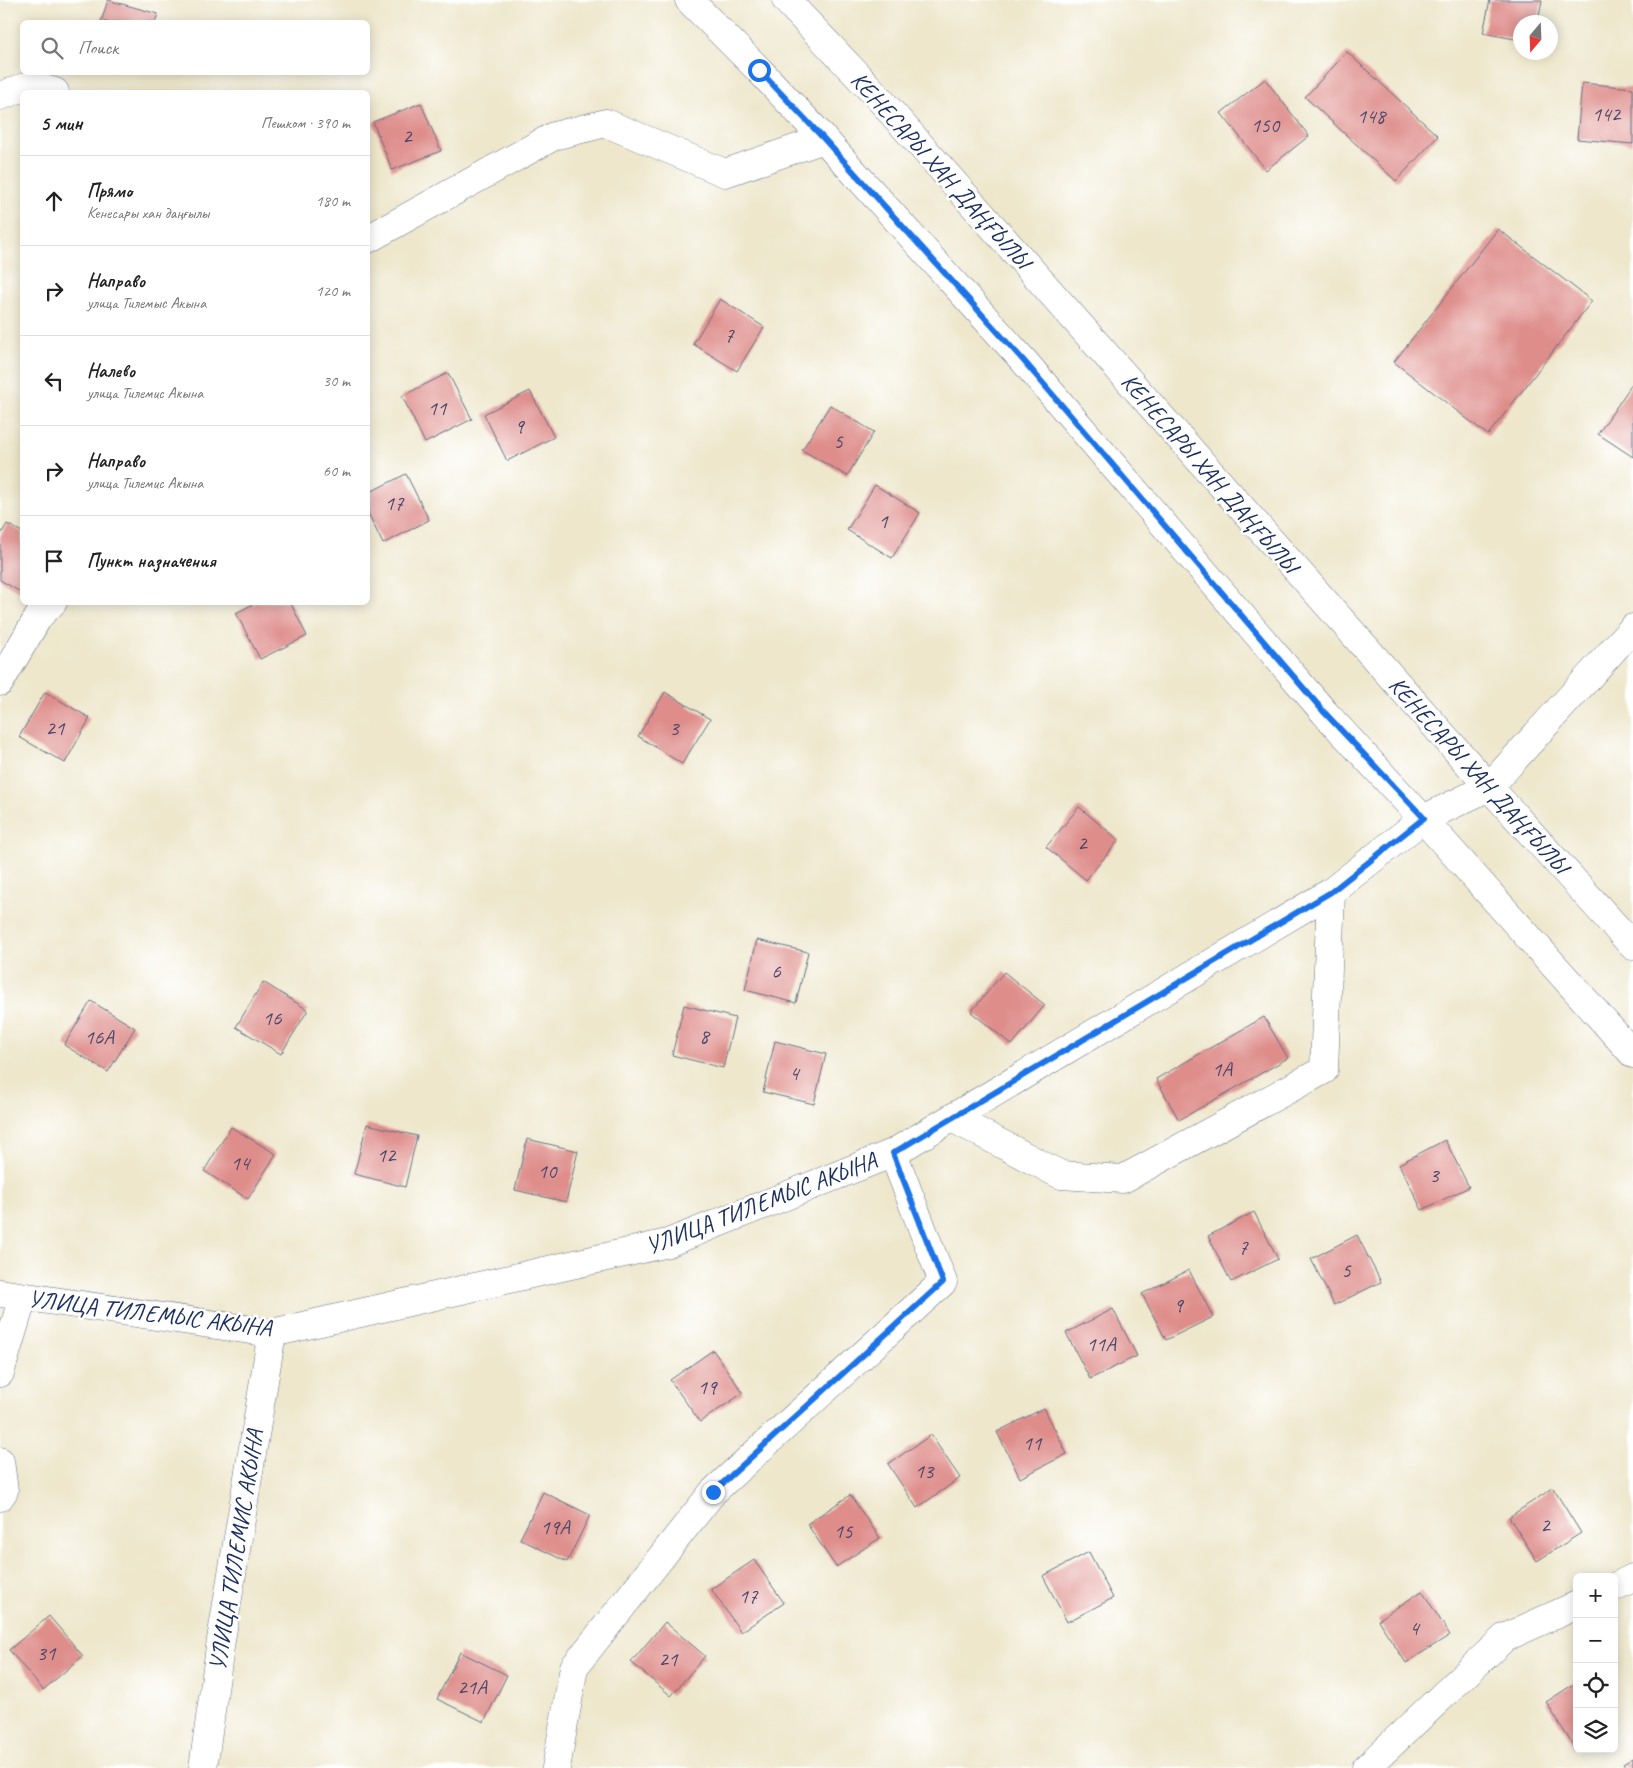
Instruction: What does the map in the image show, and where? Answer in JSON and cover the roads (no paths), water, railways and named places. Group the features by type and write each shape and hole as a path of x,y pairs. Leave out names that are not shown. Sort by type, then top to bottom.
{"street":[{"path":"689,0 824,139 1023,360 1324,712 1424,818 1633,1054"},
{"name":"КЕНЕСАРЫ ХАН ДАҢҒЫЛЫ","path":"786,0 883,102 1489,787 1633,946"},
{"path":"0,96 30,85 48,90"},
{"path":"370,238 554,136 606,122 726,173 824,139"},
{"path":"0,682 39,616 50,605"},
{"path":"1489,787 1633,628"},
{"name":"УЛИЦА ТИЛЕМЫС АКЫНА","path":"12,1295 272,1332 668,1243 893,1153 1331,892 1424,818 1489,787"},
{"path":"952,1118 1062,1175 1123,1179 1324,1070 1331,892"},
{"path":"556,1768 574,1667 713,1492 943,1282 893,1153"},
{"path":"0,1373 12,1295"},
{"name":"УЛИЦА ТИЛЕМИС АКЫНА","path":"203,1768 221,1640 272,1332"},
{"path":"0,1461 4,1490 0,1498"},
{"path":"1618,1585 1633,1578"},
{"path":"1366,1768 1504,1638 1573,1607"}]}
